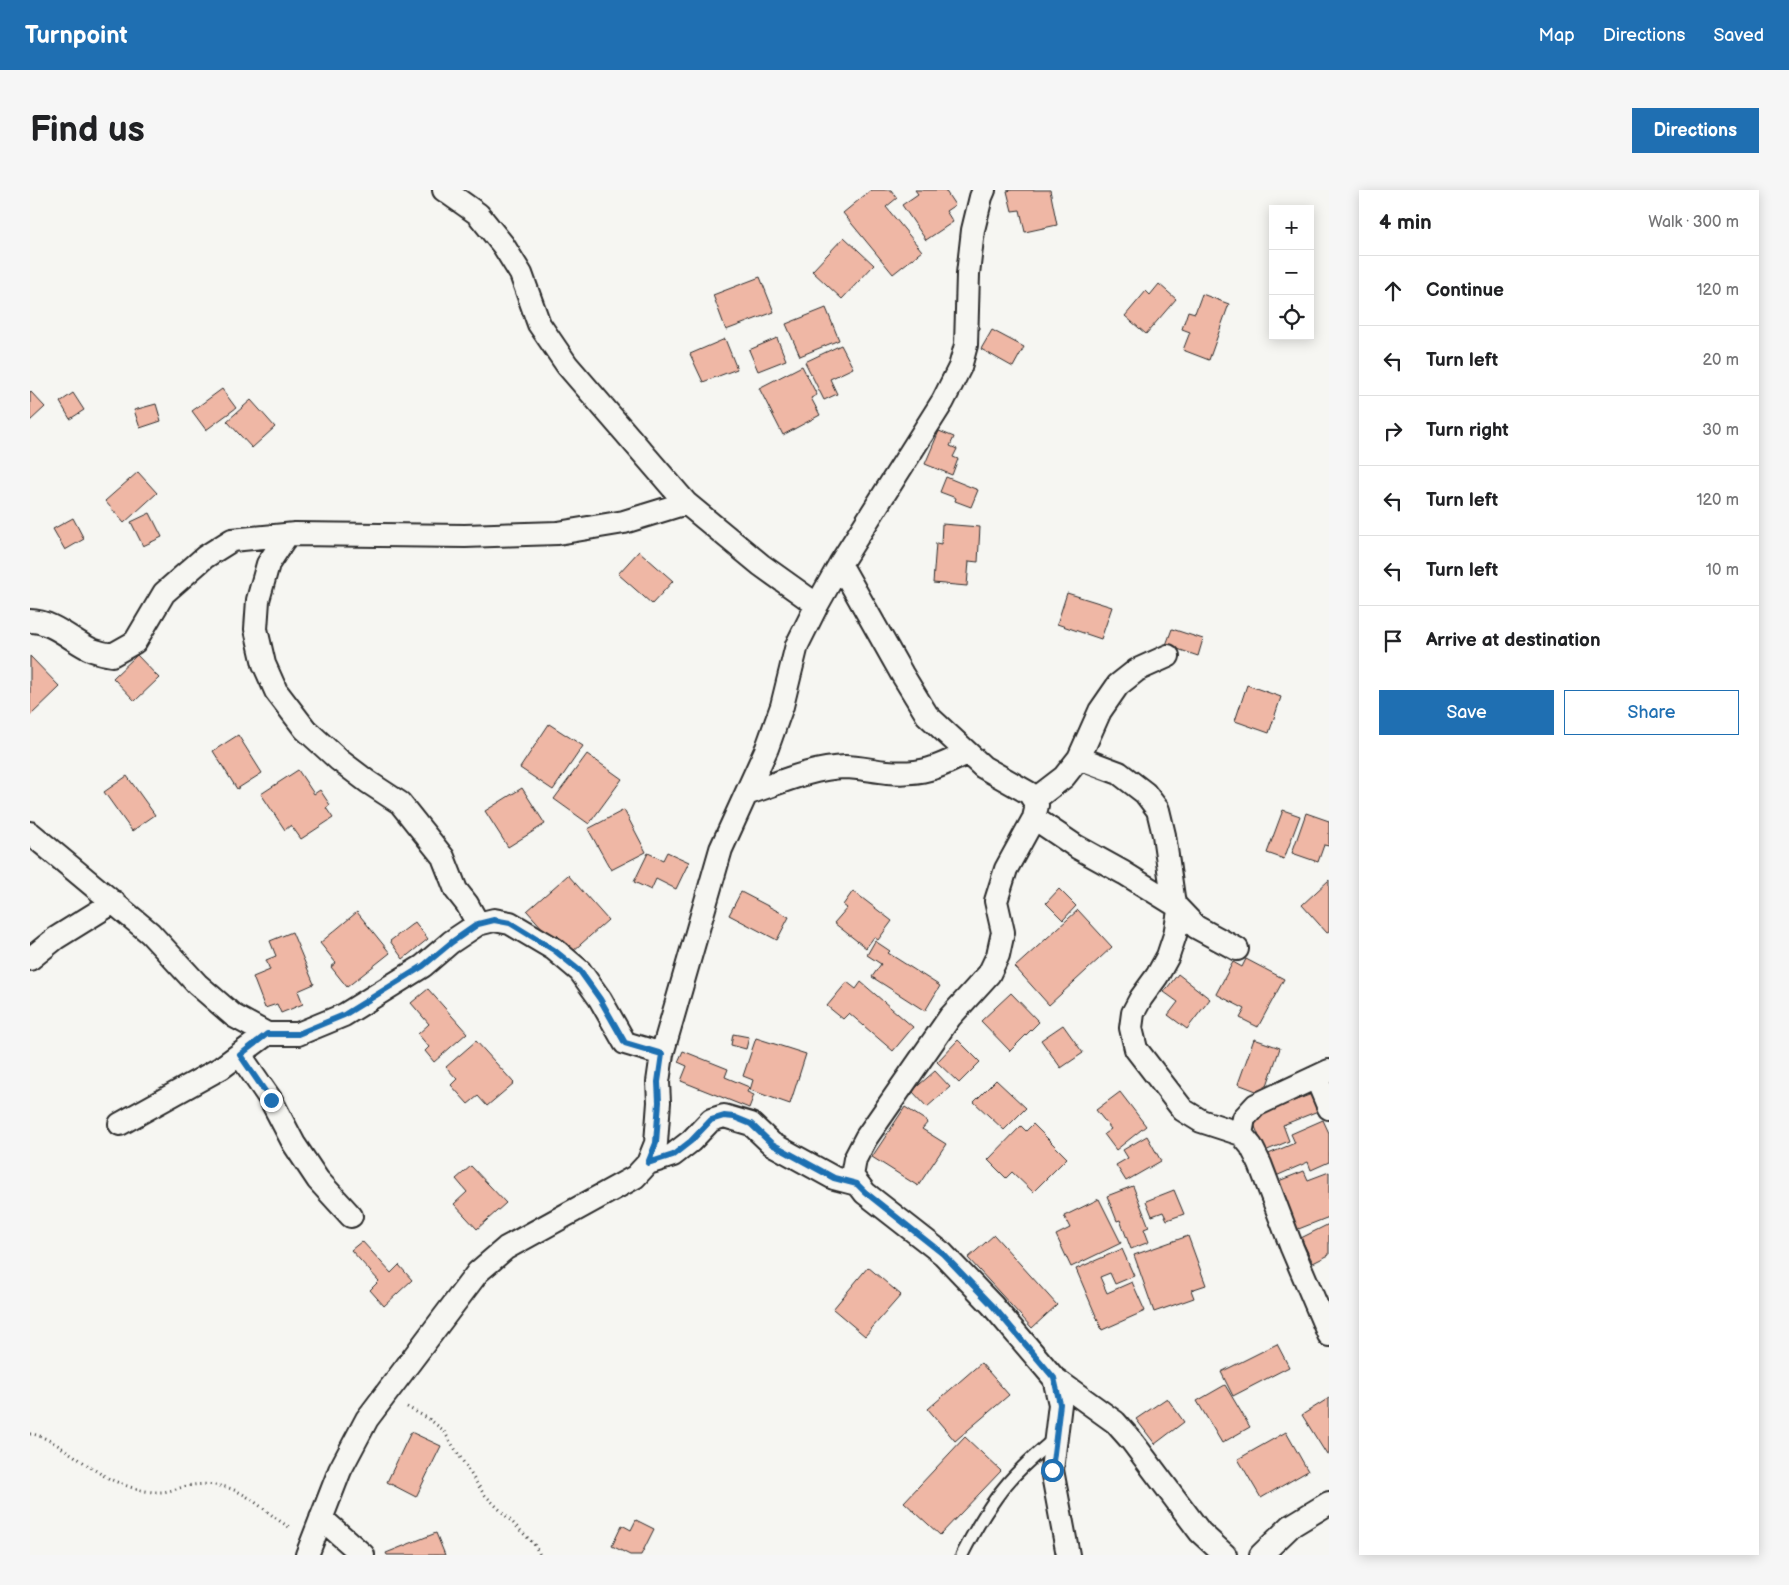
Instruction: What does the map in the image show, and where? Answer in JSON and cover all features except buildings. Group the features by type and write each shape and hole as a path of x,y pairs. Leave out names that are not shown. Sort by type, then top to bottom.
{"street":[{"path":"444,190 478,214 503,245 522,274 539,324 567,365 686,503 761,565 816,605"},
{"path":"363,1555 314,1537 347,1456 367,1419 386,1392 478,1272 506,1248 635,1176 648,1163 656,1143 659,1102 658,1082 662,1054 721,849 767,748 782,706 797,645 816,605 840,564 944,402 960,367 966,345 968,274 973,230 984,190"},
{"path":"30,621 36,621 68,635 92,650 112,655 135,642 164,593 205,557 232,540 287,535 465,536 558,533 624,522 686,503"},
{"path":"287,535 268,564 258,600 256,629 264,664 276,690 305,729 338,760 400,803 443,857 456,890 467,904 478,924"},
{"path":"840,564 902,674 928,715 983,767 1029,793 1034,809 1077,847 1124,873 1176,908 1196,927 1237,949"},
{"path":"1168,656 1137,670 1118,685 1100,711 1079,758 1034,809 1006,869 996,901 1003,932 998,955 988,974 950,1017 866,1138 855,1158 852,1176 865,1192 943,1254 992,1305 1054,1378 1115,1422 1131,1440 1200,1532 1225,1555"},
{"path":"746,794 805,773 846,767 888,772 920,773 968,753"},
{"path":"1079,758 1118,773 1145,793 1158,810 1164,835 1176,908 1175,935 1168,956 1133,1013 1131,1028 1136,1048 1183,1110 1201,1121 1241,1134 1251,1146 1329,1335"},
{"path":"30,832 150,933 197,984 234,1016 267,1034 298,1034 344,1015 423,966 478,924 494,920 510,923 554,950 580,971 600,999 625,1043 662,1054"},
{"path":"30,959 56,938 114,902"},
{"path":"120,1124 221,1068 267,1034"},
{"path":"240,1055 271,1100 294,1144 318,1180 351,1216"},
{"path":"1241,1134 1244,1118 1256,1105 1322,1074 1329,1108"},
{"path":"648,1163 673,1155 691,1141 711,1120 724,1116 734,1117 751,1124 772,1144 834,1178 857,1184"},
{"path":"1054,1378 1060,1404 1052,1470 1068,1555"},
{"path":"1261,1555 1290,1526 1329,1503"}],"lane":[{"path":"962,1555 997,1496 1025,1464 1057,1436"}],"path":[{"path":"386,1392 443,1430 483,1493 534,1544 540,1555"},
{"path":"30,1434 35,1434 52,1442 93,1470 142,1491 161,1492 193,1485 220,1486 237,1492 245,1495 289,1527 314,1537"}],"route":[{"path":"271,1100 240,1055 267,1034 298,1034 344,1015 423,966 478,924 494,920 510,923 554,950 580,971 600,999 625,1043 662,1054 658,1082 659,1102 656,1143 648,1163 673,1155 691,1141 711,1120 724,1116 734,1117 751,1124 772,1144 834,1178 857,1184 943,1254 992,1305 1054,1378 1060,1404 1052,1470"}]}
